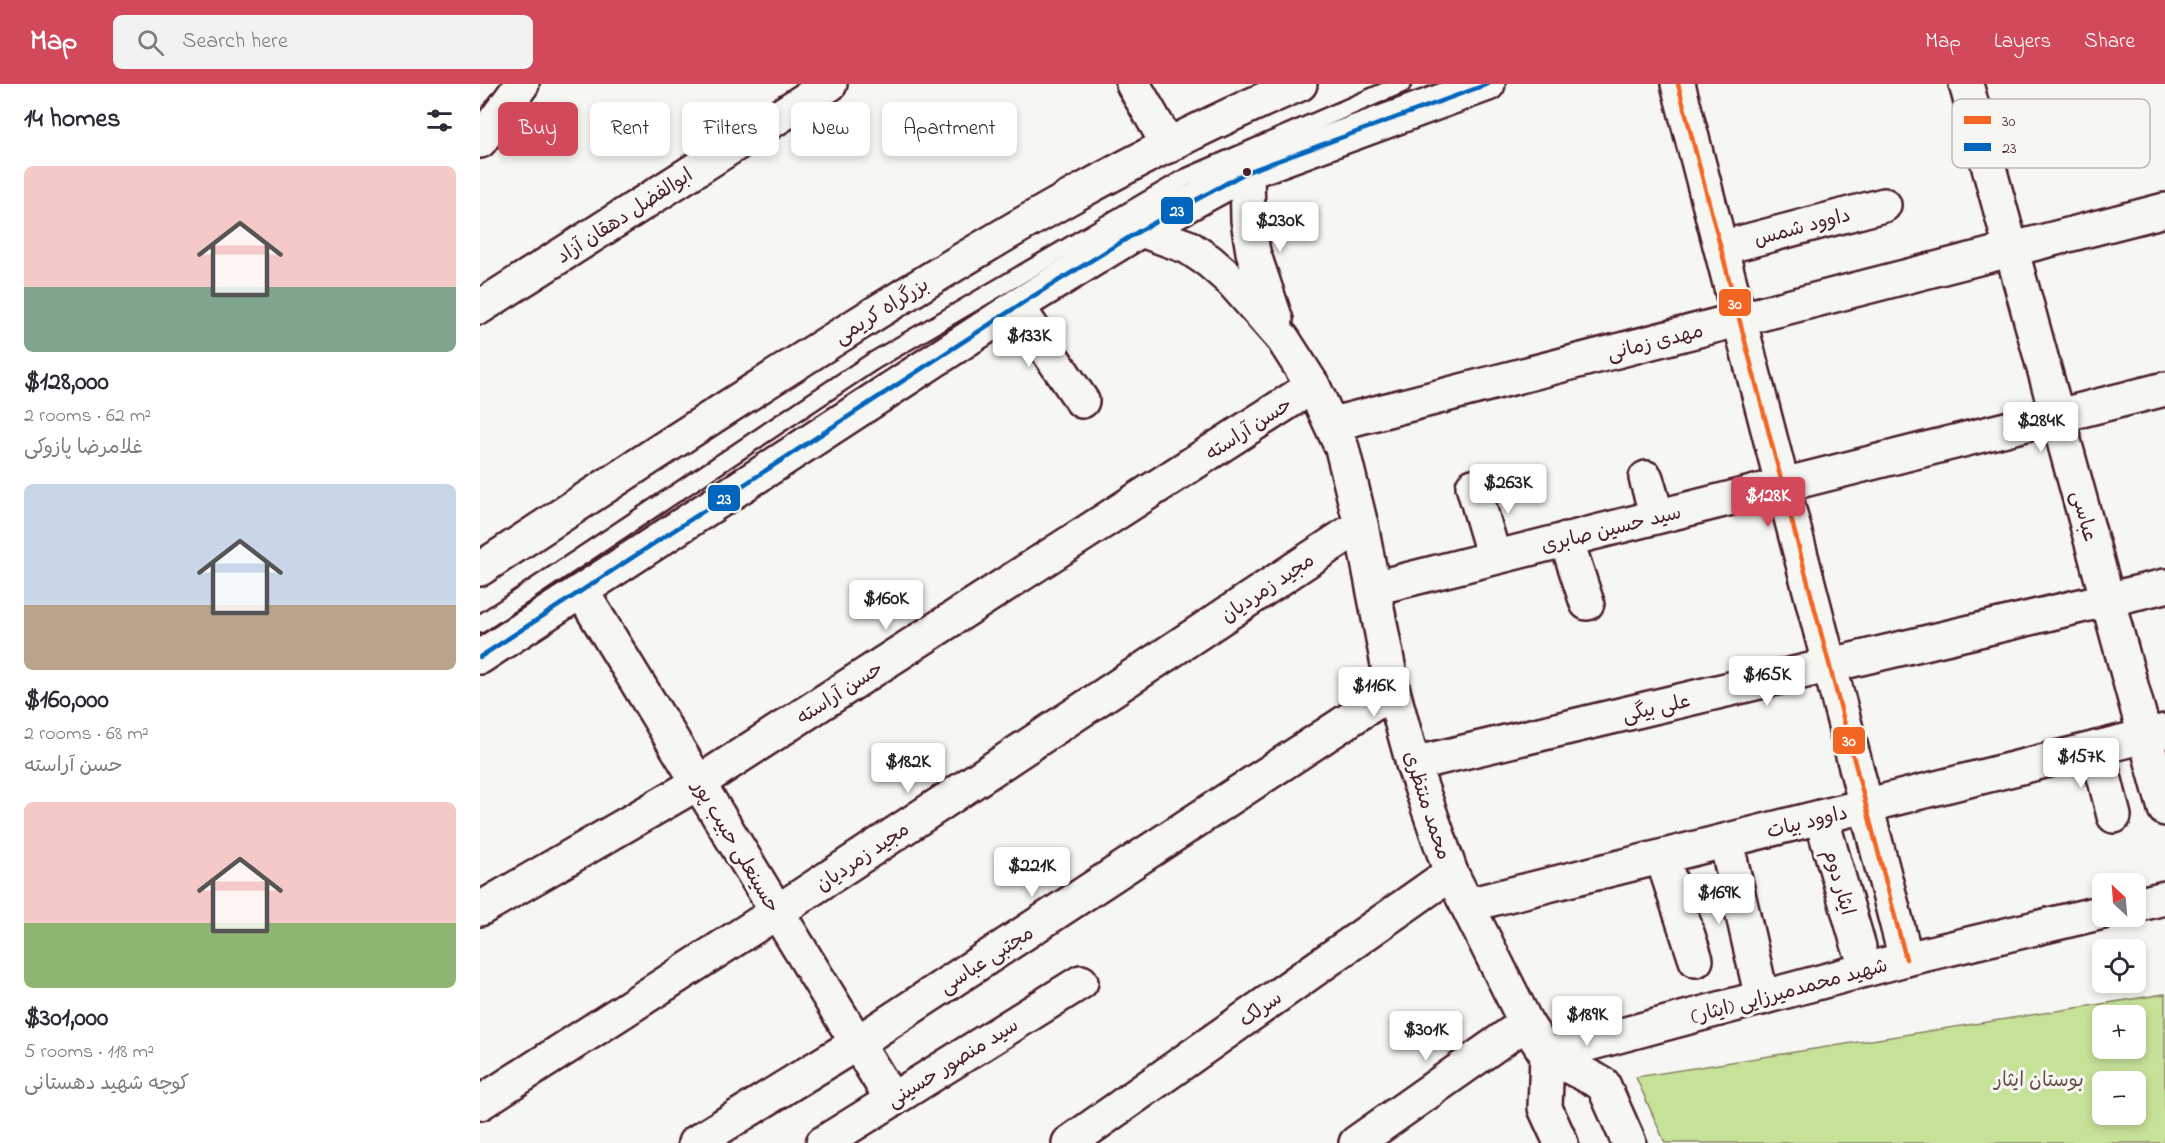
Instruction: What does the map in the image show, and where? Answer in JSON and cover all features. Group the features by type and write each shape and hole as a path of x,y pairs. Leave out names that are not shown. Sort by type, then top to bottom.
{"main road":[{"path":"480,141 522,84"},
{"name":"ابوالفضل دهقان آزاد","path":"480,307 830,84"},
{"path":"1133,84 1169,146"},
{"name":"بزرگراه کریمی","path":"480,569 706,420 999,236 1169,146 1300,84"},
{"path":"480,657 1017,306 1141,230 1247,172 1488,84"},
{"path":"1678,84 1906,959"},
{"name":"عباسی","path":"1966,84 1970,99"},
{"name":"عباسی","path":"1989,168 2108,600 2155,734 2165,809"},
{"name":"محمد منتظری","path":"1247,172 1248,220 1253,252 1283,339"},
{"name":"داوود شمس","path":"1721,248 1884,205"},
{"name":"مهدی زمانی","path":"1333,424 2165,210"},
{"name":"محمد منتظری","path":"1141,230 1188,247 1209,261 1248,297 1283,339 1313,386 1333,424 1342,448 1361,525 1393,691 1413,764 1451,873 1526,1023 1547,1055 1603,1084 1629,1143"},
{"path":"1017,306 1082,401"},
{"name":"حسن آراسته","path":"480,909 698,783 1313,386"},
{"name":"سید حسین صابری","path":"1374,588 2165,389"},
{"path":"1646,478 1658,516"},
{"path":"1473,486 1494,557"},
{"name":"مجید زمردیان","path":"480,1102 777,912 1361,525"},
{"path":"1566,539 1587,603"},
{"name":"علی بیگی","path":"1413,764 2165,586"},
{"name":"حسینعلی حبیب پور","path":"582,592 892,1100"},
{"name":"مجتبی عباسی","path":"695,1143 857,1043 1393,691"},
{"name":"داوود بیات","path":"1468,905 2155,734"},
{"path":"2097,748 2114,816"},
{"name":"ایثار دوم","path":"1821,817 1859,946"},
{"path":"1726,841 1762,998"},
{"path":"1662,857 1696,960"},
{"name":"سرلک","path":"1070,1143 1451,873"},
{"path":"2146,903 2165,898"},
{"name":"شهید محمدمیرزایی (ایثار)","path":"1547,1055 1906,959 2092,915"},
{"name":"سید منصور حسینی","path":"823,1143 1081,982"},
{"path":"1356,1143 1526,1023"},
{"path":"1547,1055 1545,1108 1561,1143"}],"lane":[{"path":"480,624 872,363 1185,178 1402,84"}],"green space":[{"name":"بوستان ایثار","path":"2165,994 2165,1143 1665,1143 1636,1077 2092,1005 2092,1059 2146,1059 2146,1005 2095,1005"}],"transit line":[{"name":"23","path":"480,657 1027,300 1141,230 1247,172 1488,84"},
{"name":"30","path":"1678,84 1906,959"}]}
